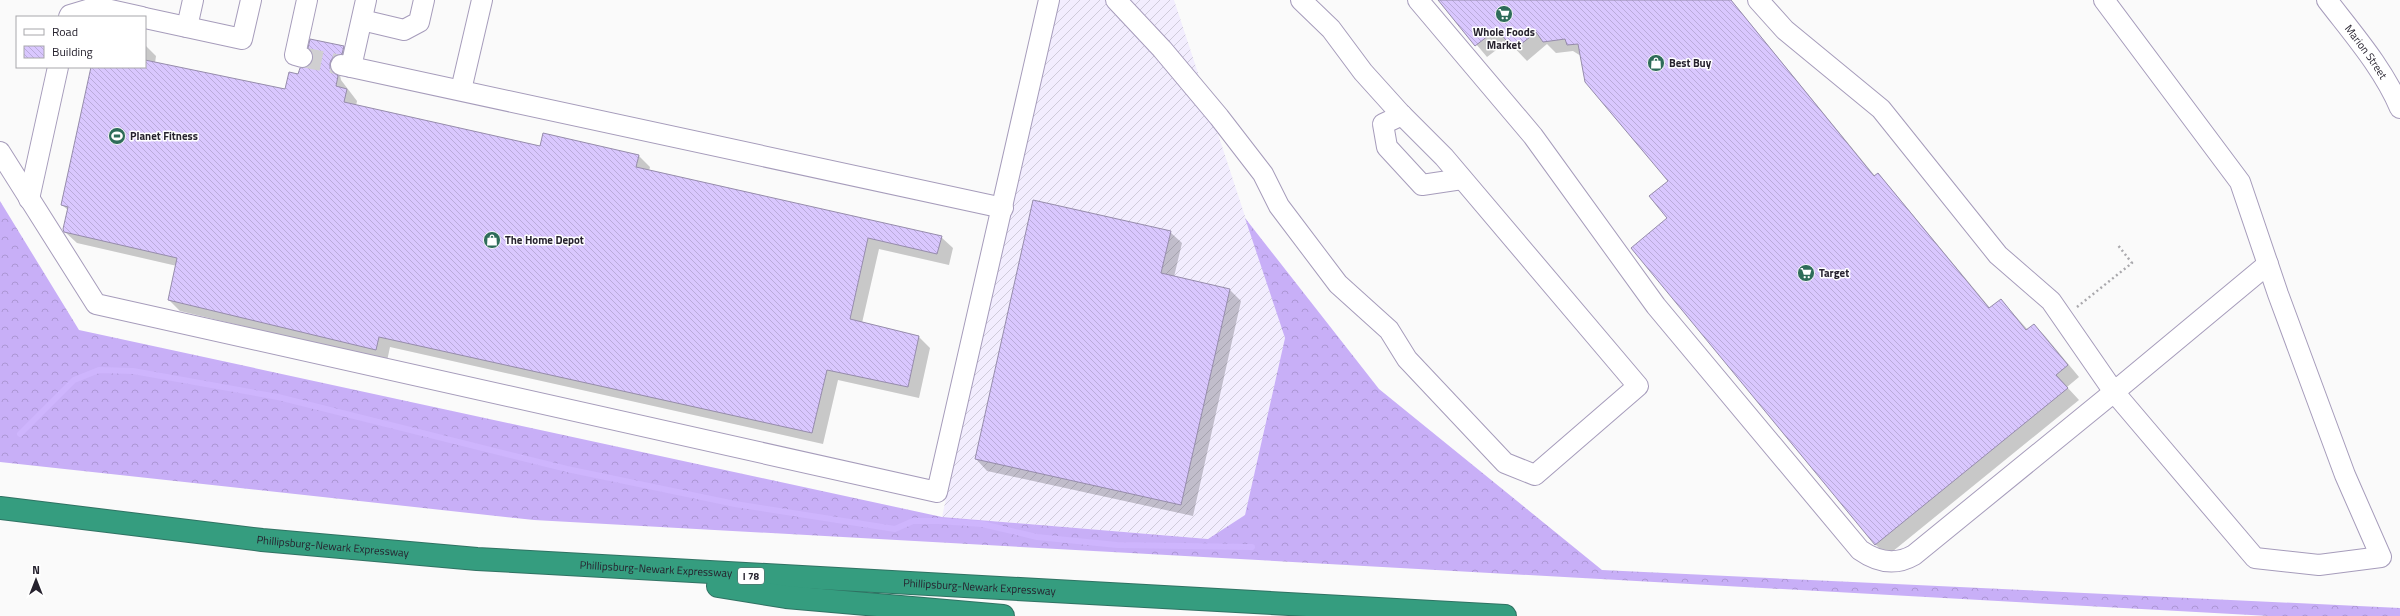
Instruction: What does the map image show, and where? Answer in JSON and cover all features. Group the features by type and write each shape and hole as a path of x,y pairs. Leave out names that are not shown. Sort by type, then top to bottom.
{"highway":[{"name":"Phillipsburg-Newark Expressway","path":"0,508 333,547 621,569 1505,616"},
{"path":"621,569 786,598 946,614 1003,616"}],"street":[{"path":"187,27 193,0"},
{"path":"146,18 242,39 251,0"},
{"path":"302,57 295,55 307,0"},
{"path":"366,0 362,20 346,66 1003,208"},
{"path":"362,20 404,30 419,22 424,0"},
{"path":"461,90 482,0"},
{"path":"0,152 96,304 937,492 1050,2 1049,0"},
{"path":"1116,0 1162,49 1263,174 1279,206 1338,284 1388,330 1407,359 1505,463 1534,475 1638,386 1444,157 1402,115 1363,72 1331,29 1301,0"},
{"path":"1418,0 1533,136 1656,306 1860,550 1868,556 1889,562 1902,561 1914,555 2268,264"},
{"path":"1758,0 1785,30 1881,109 1998,255 2051,301 2114,392 2255,558 2319,565 2381,557 2345,475 2268,264 2240,182 2104,0"},
{"name":"Marion Street","path":"2327,0 2398,96"},
{"path":"70,16 97,7 138,16"},
{"path":"29,198 58,68"},
{"path":"1402,115 1383,124 1387,147 1422,185 1462,179"}],"path":[{"path":"2063,318 2132,264 2117,244"}],"shaded area":[{"path":"1039,0 1174,0 1285,338 1245,515 1208,539 942,517 1045,43"}],"green space":[{"path":"0,201 79,330 942,517 1208,539 1245,515 1285,338 1245,218 1379,389 1602,570 2400,608 2400,616 2269,616 534,520 0,462"}],"building":[{"name":"Target","path":"1438,0 1731,0 1874,176 1878,173 1989,308 2001,299 2026,330 2034,324 2068,365 2056,375 2068,388 1875,545 1631,248 1667,218 1649,196 1668,181 1585,82 1578,44 1567,45 1565,39 1543,42 1536,32 1514,50 1497,29 1475,46"},
{"name":"The Home Depot","path":"310,39 344,46 342,54 333,57 330,63 330,69 338,76 336,86 347,89 344,102 540,146 543,133 639,155 636,167 942,236 937,254 868,238 850,319 919,336 908,387 827,370 812,433 379,337 376,350 168,300 177,258 64,232 63,229 68,207 61,205 91,68 146,68 146,60 285,89 289,72 298,74 300,68 310,66 313,61 313,54 308,48"},
{"path":"1033,200 1171,231 1161,273 1230,289 1181,505 975,459"}],"waterway":[{"path":"20,434 74,380 99,370 133,371 278,397 567,469 735,504 895,529 913,521 938,521 982,524 1037,537 1117,545 1252,547"}],"tunnel":[{"path":"302,57 341,65"}],"place":[{"name":"Whole Foods Market","path":"1504,14"},
{"name":"Best Buy","path":"1656,63"},
{"name":"Planet Fitness","path":"117,136"},
{"name":"The Home Depot","path":"492,240"},
{"name":"Target","path":"1806,273"}]}
